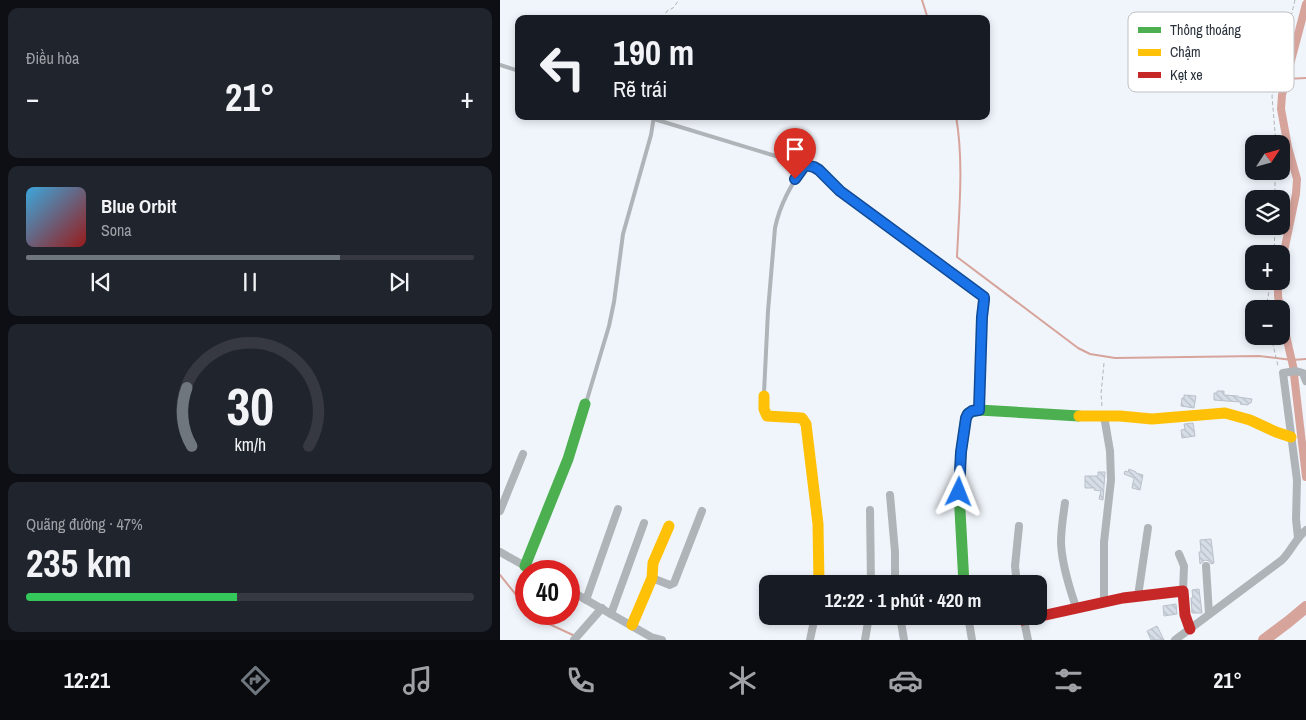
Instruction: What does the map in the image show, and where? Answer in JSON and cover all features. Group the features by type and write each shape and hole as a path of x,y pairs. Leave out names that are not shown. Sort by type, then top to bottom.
{"street":[{"path":"1298,538 1296,519 1297,480 1292,437 1289,372 1303,373 1306,381"},
{"path":"764,396 764,409 767,416 802,418 806,424 817,513 819,575"},
{"path":"533,560 585,404"},
{"path":"964,575 959,492 960,470 961,452 968,414 972,411 1152,419 1225,413 1250,420 1292,437"},
{"path":"1104,416 1110,451 1111,480 1104,542 1104,602"},
{"path":"500,512 523,454"},
{"path":"890,495 896,575"},
{"path":"1064,503 1061,535 1062,553 1076,608"},
{"path":"586,600 618,509"},
{"path":"870,510 871,575"},
{"path":"652,578 670,585 674,583 702,511"},
{"path":"611,614 644,523"},
{"path":"632,625 652,578 653,563 669,526"},
{"path":"1016,575 1018,526"},
{"path":"1138,596 1148,528"},
{"path":"1175,640 1282,560 1306,530"},
{"path":"500,552 515,560"},
{"path":"1179,554 1184,566 1184,614 1190,629"},
{"path":"1206,566 1210,614"},
{"path":"1047,613 1138,596 1183,591"},
{"path":"580,596 632,625 651,638 662,640"},
{"path":"577,637 602,608"},
{"path":"810,640 813,625"},
{"path":"865,640 868,625"},
{"path":"902,625 904,640"},
{"path":"970,625 972,640"},
{"path":"1025,625 1028,640"}],"lane":[{"path":"500,65 515,70"},
{"path":"585,404 609,326 623,234 644,162 654,120"},
{"path":"660,120 814,167 840,191 984,297 979,410"},
{"path":"764,396 775,228 784,199 805,165"}],"path":[{"path":"665,15 667,11 675,7 679,0"},
{"path":"1273,92 1275,135"},
{"path":"1273,345 1278,366 1289,372"},
{"path":"1104,363 1101,394 1104,416"}],"building":[{"path":"1217,391 1224,391 1224,395 1252,399 1251,403 1248,405 1240,404 1241,402 1214,400 1214,393 1217,393"},
{"path":"1184,395 1196,396 1194,408 1181,406"},
{"path":"1193,423 1195,436 1182,438 1181,430 1185,429 1184,424"},
{"path":"1129,469 1143,475 1140,490 1132,488 1134,478 1124,474"},
{"path":"1098,472 1105,472 1103,500 1099,499 1101,491 1094,490 1095,488 1085,488 1085,476 1098,476"},
{"path":"1211,539 1214,563 1211,564 1205,560 1200,564 1200,540"},
{"path":"1199,589 1202,613 1192,613 1192,590"},
{"path":"1176,604 1177,614 1164,616 1163,606"},
{"path":"1157,626 1164,640 1151,640 1147,631"}],"waterway":[{"path":"922,0 927,15"},
{"path":"1294,50 1306,4"},
{"path":"1294,79 1306,78"},
{"path":"1283,92 1281,109 1288,147 1297,179 1296,194 1285,245"},
{"path":"956,120 960,151 957,257 1078,348 1090,354 1115,358 1259,356 1292,360 1306,359"},
{"path":"1278,290 1279,300"},
{"path":"1288,345 1293,366 1306,477"},
{"path":"500,575 515,593"},
{"path":"1264,640 1306,607"},
{"path":"551,625 575,636"}],"traffic: fast":[{"path":"527,560 568,459 585,404"},
{"path":"964,575 959,492 961,452 968,413 979,410 1079,416"}],"traffic: slow":[{"path":"764,396 764,409 767,416 802,418 806,424 818,524 819,575"},
{"path":"1079,416 1120,416 1152,419 1225,413 1250,420 1291,437"},
{"path":"632,625 652,578 653,563 669,526"}],"traffic: jam":[{"path":"1047,615 1123,598 1183,591 1185,615 1190,629"}],"route":[{"path":"795,179 805,165 819,170 840,191 984,297 979,410 972,411 966,418 961,452 959,492"}]}
